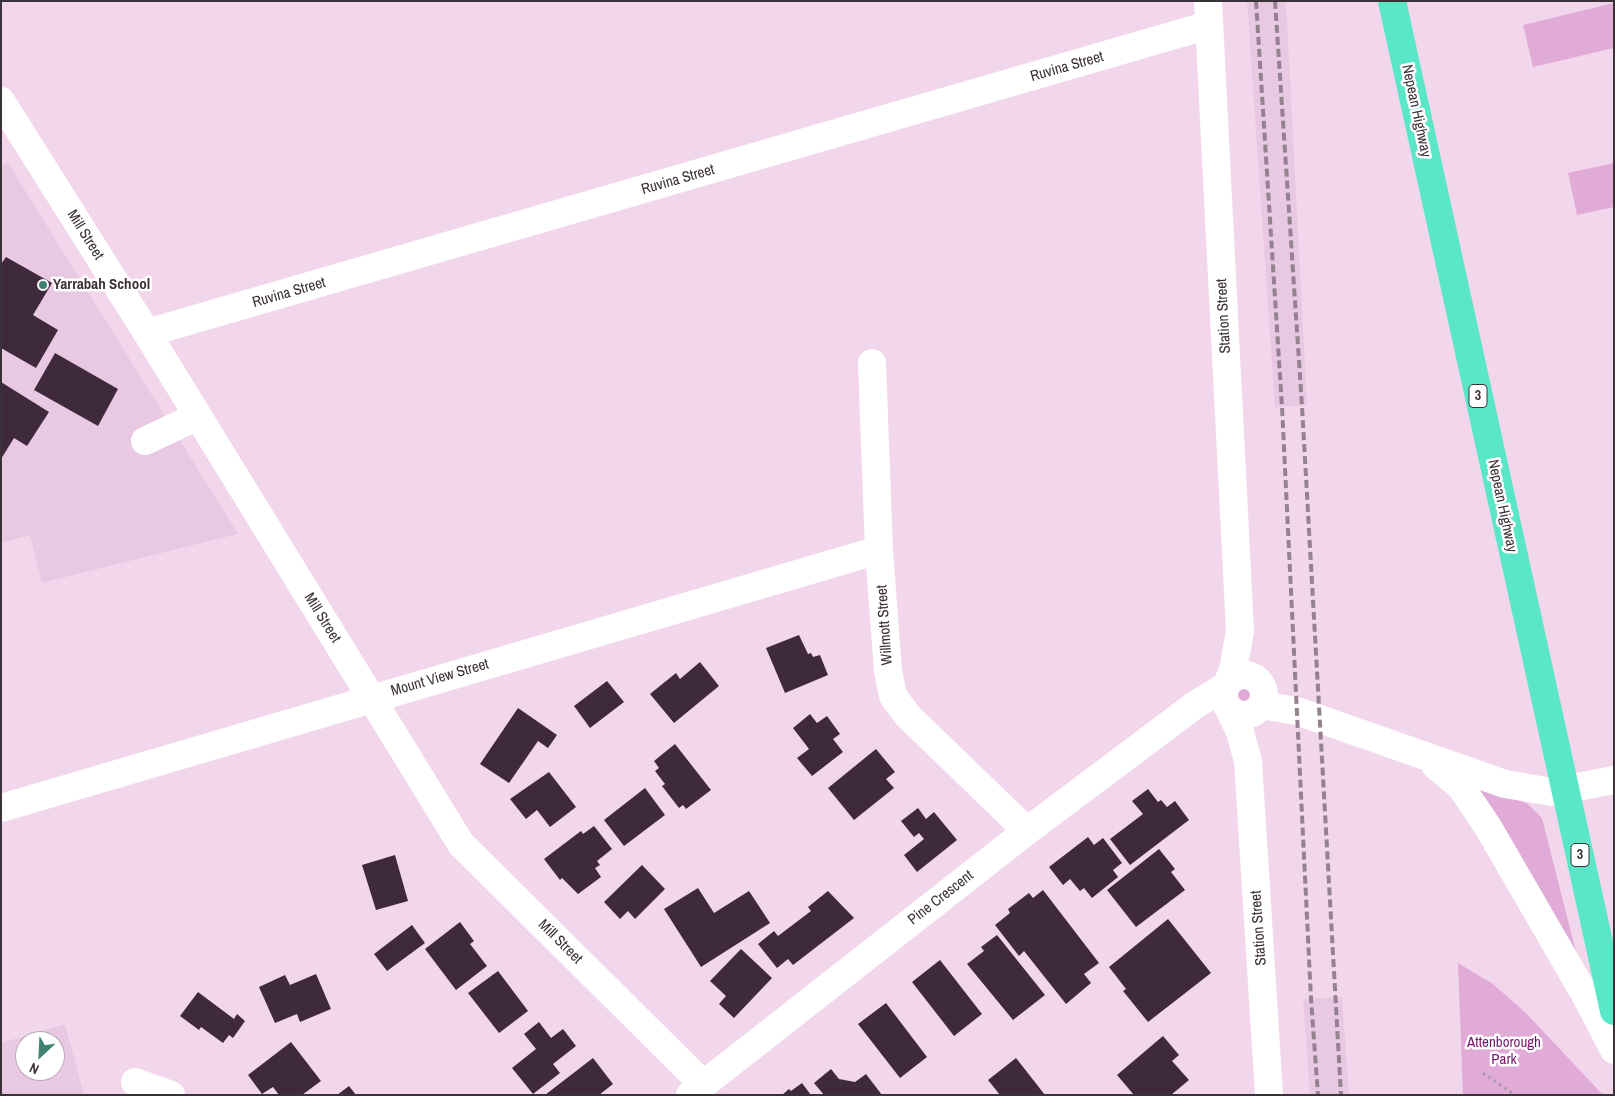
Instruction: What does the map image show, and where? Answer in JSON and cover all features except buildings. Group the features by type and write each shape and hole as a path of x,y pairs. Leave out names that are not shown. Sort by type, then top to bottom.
{"highway":[{"name":"Nepean Highway","path":"1392,1 1614,1011"}],"street":[{"name":"Ruvina Street","path":"147,333 1208,13"},
{"name":"Station Street","path":"1208,13 1240,631 1227,697 1248,761"},
{"name":"Mill Street","path":"1,102 147,333 461,844 697,1090"},
{"name":"Willmott Street","path":"872,363 880,550 888,671 893,696 908,716 1027,831"},
{"path":"145,441 198,416"},
{"name":"Mount View Street","path":"1,808 880,550"},
{"name":"Station Street","path":"1240,631 1260,696 1252,730 1248,761 1270,1095"},
{"name":"Pine Crescent","path":"697,1090 1027,831 1195,705 1227,697 1236,676 1248,676 1260,696"},
{"path":"1227,697 1240,716 1246,716 1260,696 1297,711 1505,784 1552,792 1566,791 1614,780"},
{"path":"1428,758 1461,787 1488,827 1587,998 1614,1050"},
{"path":"135,1082 171,1095"}],"path":[{"path":"1483,1074 1515,1095"}],"shaded area":[{"path":"1247,1 1286,1 1307,406 1275,407"},
{"name":"Yarrabah School","path":"8,163 238,534 42,583 30,535 1,543 1,165"},
{"path":"1342,997 1349,1095 1310,1095 1303,999"},
{"path":"65,1024 84,1095 1,1095 1,1043 15,1039 15,1081 65,1081 65,1031 41,1031"}],"green space":[{"path":"1614,3 1614,48 1533,67 1523,25"},
{"path":"1614,163 1614,207 1577,215 1568,173"},
{"path":"1240,679 1251,680 1259,689 1261,695 1254,710 1248,713 1242,713 1226,695"},
{"path":"1464,778 1528,804 1542,818 1579,964"},
{"name":"Attenborough Park","path":"1458,963 1493,984 1527,1014 1603,1095 1463,1095"}],"railway":[{"path":"1256,1 1282,407 1311,999 1318,1095"},
{"path":"1275,1 1302,406 1341,1095"}],"place":[{"name":"Yarrabah School","path":"43,285"}]}
